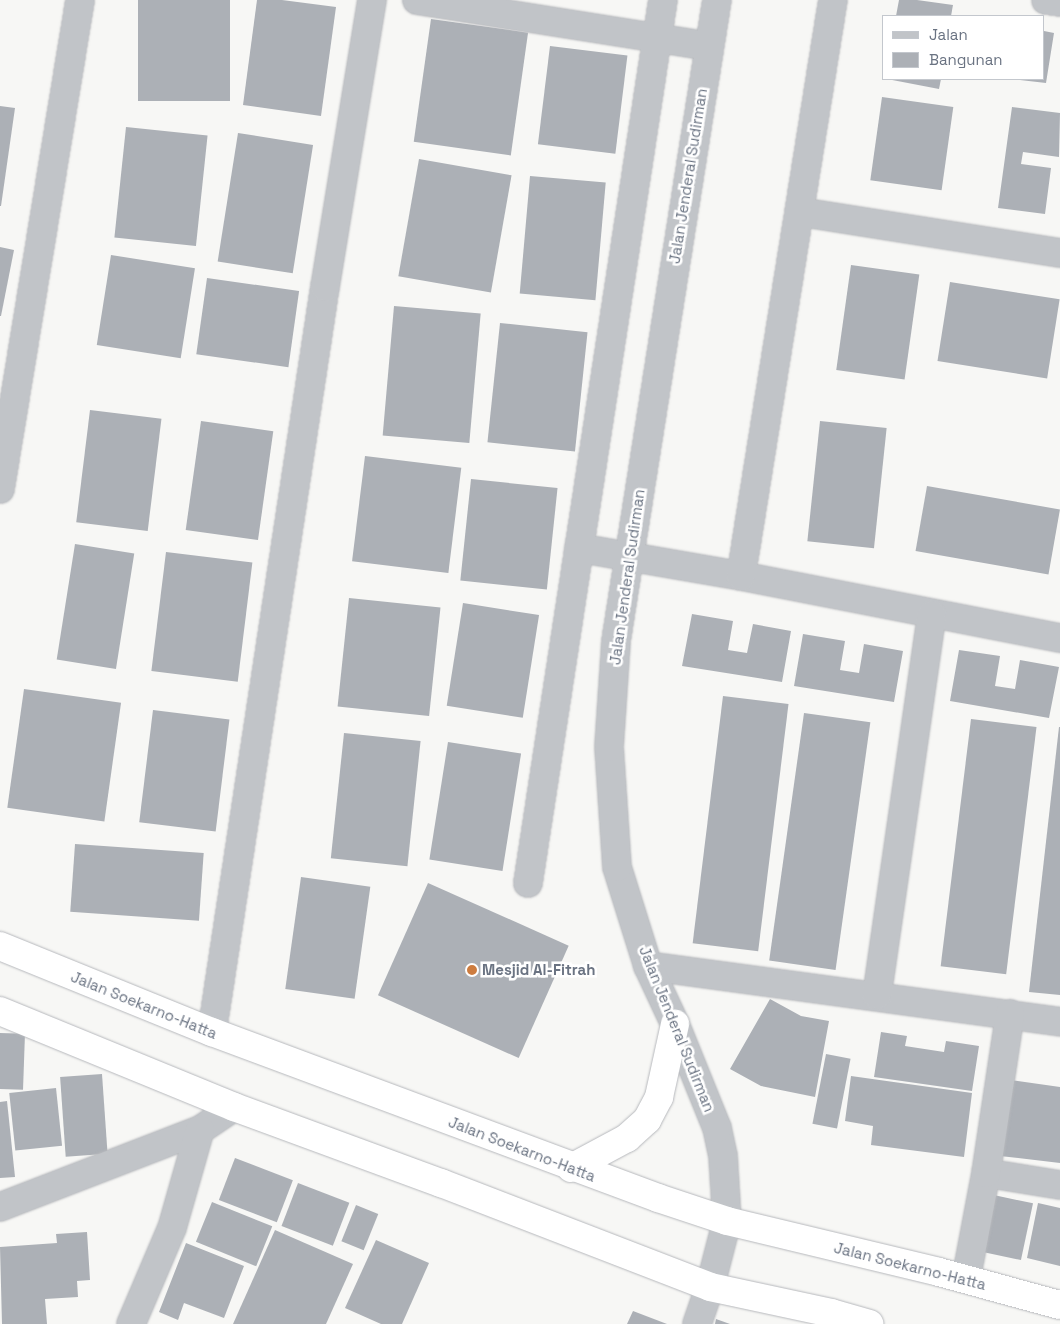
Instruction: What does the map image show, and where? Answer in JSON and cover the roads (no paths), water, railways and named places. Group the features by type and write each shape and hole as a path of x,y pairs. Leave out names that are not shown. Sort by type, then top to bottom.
{"highway":[{"name":"Jalan Soekarno-Hatta","path":"0,946 212,1032 571,1168 727,1222 966,1279 1060,1305"},
{"path":"0,1011 234,1108 441,1183 710,1287 831,1313 869,1324"},
{"path":"571,1168 627,1138 647,1120 659,1097 675,1024"}],"street":[{"path":"0,489 80,0"},
{"path":"212,1032 325,287 372,0"},
{"path":"417,0 709,46"},
{"path":"528,883 663,0"},
{"name":"Jalan Jenderal Sudirman","path":"697,1324 710,1287 727,1222 723,1156 717,1128 675,1024 648,966 617,867 609,747 616,641 717,0"},
{"path":"741,576 801,212 833,0"},
{"path":"1046,0 1060,2"},
{"path":"801,212 1060,253"},
{"path":"579,548 741,576 932,615 1060,638"},
{"path":"877,995 932,615"},
{"path":"648,966 877,995 1060,1022"},
{"path":"966,1279 986,1173 1010,1014"},
{"path":"0,1207 200,1130 234,1108"},
{"path":"132,1324 172,1228 200,1130"},
{"path":"986,1173 1060,1185"}],"place":[{"name":"Mesjid Al-Fitrah","path":"472,970"}]}
